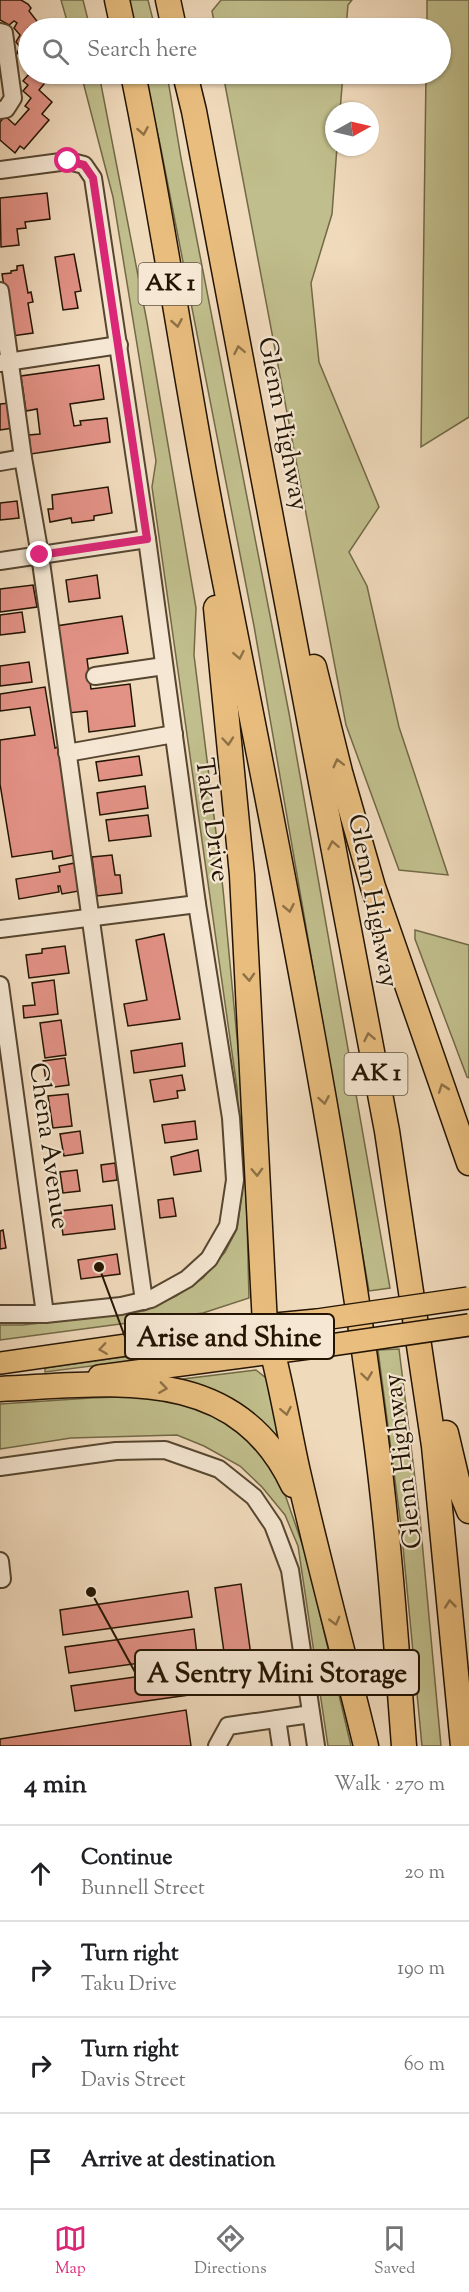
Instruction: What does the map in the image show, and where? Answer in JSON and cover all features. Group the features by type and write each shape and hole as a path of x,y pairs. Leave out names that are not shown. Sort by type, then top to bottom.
{"highway":[{"path":"117,0 121,18"},
{"path":"168,0 172,18"},
{"name":"Glenn Highway","path":"134,84 208,495 308,1009 342,1204 388,1537 404,1746"},
{"name":"Glenn Highway","path":"188,84 197,122 387,1131 434,1446 464,1746"},
{"path":"250,407 340,772 373,887 469,1163"},
{"path":"208,495 221,668 243,886 265,1325 274,1354 297,1470 366,1746"},
{"path":"387,1131 416,1262 451,1457 469,1511"},
{"path":"0,1389 109,1384 164,1387 194,1394 227,1410 259,1435 280,1461 290,1478 298,1494 327,1591"}],"main road":[{"path":"0,1363 468,1298"},
{"path":"0,1389 274,1354 469,1325"}],"street":[{"path":"0,32 4,33 13,98 6,109 0,110"},
{"name":"Taku Drive","path":"0,170 68,161 84,165 93,178 147,539 197,904 231,1118 234,1179 228,1226 209,1259 187,1280 151,1299 122,1306 45,1314 0,1314"},
{"path":"0,291 4,362 40,555 144,1301"},
{"path":"4,362 119,345"},
{"path":"0,462 23,458"},
{"path":"0,561 147,539"},
{"path":"95,676 164,666"},
{"path":"67,753 174,734"},
{"path":"0,929 197,904"},
{"name":"Chena Avenue","path":"0,985 45,1314"},
{"path":"0,1467 116,1451 165,1450 219,1469 254,1497 273,1525 290,1570 316,1746"},
{"path":"0,1561 2,1579 0,1579"},
{"path":"217,1746 228,1726 311,1714"},
{"path":"278,1719 281,1746"}],"shaded area":[{"path":"61,0 83,0 88,18 66,18"},
{"path":"127,0 148,0 152,18 131,18"},
{"path":"221,0 352,0 348,5 347,18 213,18 212,11"},
{"path":"427,0 469,0 469,417 421,447 426,84 451,84 451,18 427,18"},
{"path":"84,84 101,84 147,322 196,608 194,655 223,889 240,1070 245,1145 249,1298 203,1313 0,1340 0,1325 23,1325 144,1311 176,1296 203,1278 225,1252 237,1229 242,1192 237,1088 152,487 156,461 113,197"},
{"path":"146,84 169,84 289,713 390,1288 369,1291 254,626"},
{"path":"225,84 342,84 341,102 325,102 325,156 336,156 332,214 311,283 319,362 379,507 349,552 367,586 399,727 448,875 399,870 346,725"},
{"path":"415,930 469,945 469,1078 415,939"},
{"path":"257,1338 259,1341 256,1345 45,1372 45,1368"},
{"path":"399,1349 420,1519 441,1746 422,1746 401,1526 378,1350"},
{"path":"256,1370 266,1378 283,1444 183,1384 183,1379"},
{"path":"149,1396 215,1413 255,1444 280,1480 306,1555 351,1746 328,1746 298,1546 285,1515 262,1487 240,1466 204,1446 177,1435 71,1438 0,1449 0,1404"}],"building":[{"path":"0,0 21,0 31,8 29,11 34,18 18,18 18,33 14,28 17,23 14,21 9,25 0,20"},
{"path":"44,84 39,90 52,102 42,114 49,120 24,149 20,146 15,153 0,140 0,122 5,116 15,125 29,109 25,106 31,98 23,91 28,85"},
{"path":"47,193 50,219 25,222 26,228 17,229 19,245 1,247 0,198"},
{"path":"74,254 81,291 75,292 78,308 63,310 55,257"},
{"path":"23,265 28,293 31,292 33,302 28,303 33,333 12,336 2,274 11,273 17,270 17,266"},
{"path":"99,365 104,399 70,404 74,426 81,425 80,421 107,418 110,442 31,454 29,435 40,434 37,409 26,411 21,376"},
{"path":"10,403 13,428 0,430 0,404"},
{"path":"108,487 112,513 94,516 94,520 72,523 71,518 50,522 48,509 53,509 52,495"},
{"path":"17,501 19,518 0,520 0,503"},
{"path":"97,575 100,598 69,602 66,580"},
{"path":"33,585 37,607 0,612 0,589"},
{"path":"22,612 25,632 0,635 0,615"},
{"path":"122,616 128,653 87,659 91,689 130,684 135,726 89,732 87,711 68,713 56,626"},
{"path":"29,662 32,682 0,686 0,666"},
{"path":"45,687 55,748 58,747 74,855 53,859 52,851 12,857 0,784 0,740 35,735 30,707 0,711 0,694"},
{"path":"139,756 142,775 99,781 96,762"},
{"path":"145,786 148,808 100,815 97,793"},
{"path":"148,815 151,836 109,841 106,820"},
{"path":"112,855 115,875 120,875 122,893 97,896 92,857"},
{"path":"75,863 79,891 62,894 58,886 59,892 19,899 16,879 60,872 59,866"},
{"path":"164,934 180,1019 128,1026 124,1004 147,1000 136,940"},
{"path":"65,946 69,973 29,978 26,955 42,953 42,949"},
{"path":"54,980 58,1014 24,1018 23,1006 35,1005 32,983"},
{"path":"61,1020 66,1055 45,1058 40,1023"},
{"path":"182,1043 185,1066 134,1073 131,1051"},
{"path":"65,1058 69,1085 47,1088 43,1061"},
{"path":"182,1075 185,1090 177,1091 178,1098 154,1102 150,1080"},
{"path":"68,1094 72,1126 53,1128 48,1096"},
{"path":"195,1121 197,1139 165,1143 162,1125"},
{"path":"80,1131 83,1153 64,1156 60,1134"},
{"path":"198,1150 201,1171 174,1175 171,1157"},
{"path":"115,1163 117,1180 103,1182 101,1165"},
{"path":"77,1170 80,1191 63,1193 60,1172"},
{"path":"173,1198 176,1216 160,1218 158,1200"},
{"path":"112,1205 115,1229 63,1235 60,1211"},
{"path":"3,1230 6,1248 0,1249 0,1231"},
{"path":"117,1254 120,1274 81,1279 78,1260"},
{"path":"241,1584 255,1684 229,1688 215,1588"},
{"path":"188,1591 192,1617 63,1635 60,1610"},
{"path":"194,1629 197,1655 69,1673 65,1647"},
{"path":"199,1668 203,1693 75,1711 71,1686"},
{"path":"186,1710 191,1746 0,1746 0,1739"}],"place":[{"name":"Arise and Shine","path":"99,1267"},
{"name":"A Sentry Mini Storage","path":"91,1592"}],"route":[{"path":"40,555 147,539 93,178 84,165 68,161"}]}
